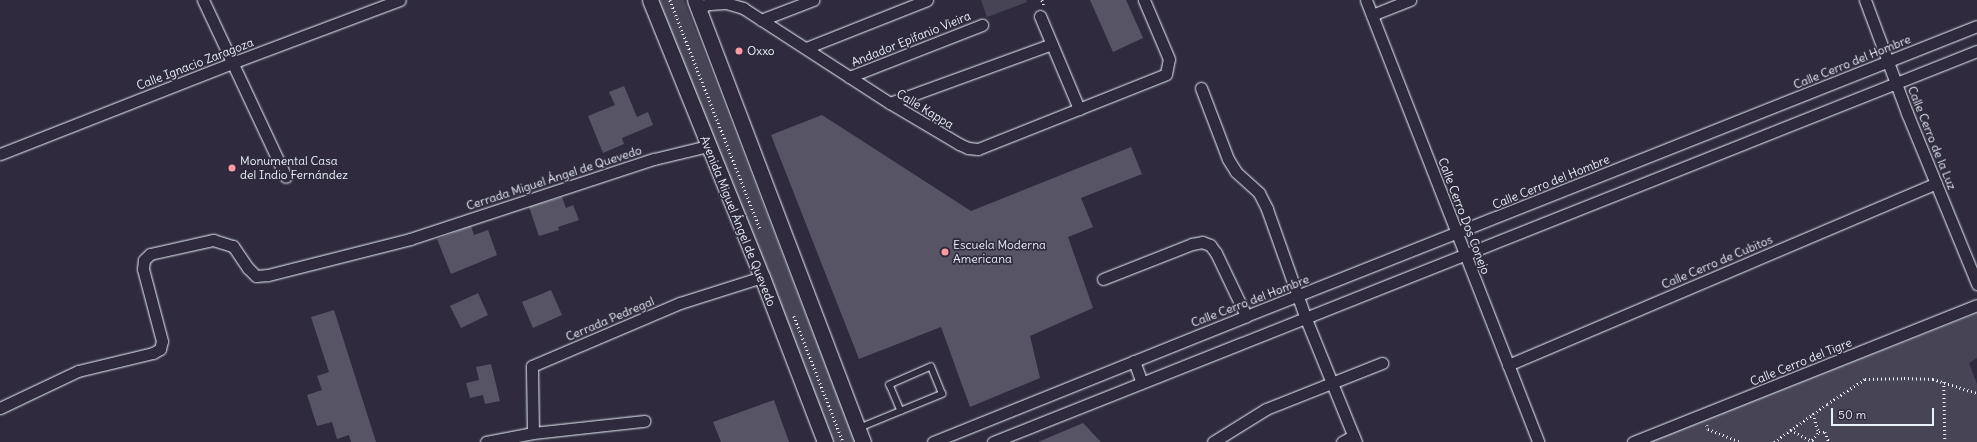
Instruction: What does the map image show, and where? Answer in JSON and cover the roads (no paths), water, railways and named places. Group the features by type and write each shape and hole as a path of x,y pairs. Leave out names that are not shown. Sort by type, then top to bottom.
{"main road":[{"name":"Avenida Miguel Ángel de Quevedo","path":"650,0 762,277 825,442"},
{"path":"704,3 861,435"}],"street":[{"path":"203,0 248,99 286,177"},
{"name":"Calle Ignacio Zaragoza","path":"0,154 232,63 400,0"},
{"path":"761,20 813,0"},
{"path":"806,48 927,0"},
{"name":"Calle Kappa","path":"704,3 726,3 742,8 890,103 959,144 968,148 978,149 1166,74 1169,59 1144,0"},
{"name":"Calle Cerro Dos Conejo","path":"1366,0 1538,442"},
{"path":"1372,15 1410,0"},
{"name":"Calle Cerro de la Luz","path":"1865,0 1896,83 1977,284"},
{"path":"1040,16 1079,109"},
{"name":"Andador Epifanio Vieira","path":"850,77 982,25"},
{"name":"Calle Cerro del Hombre","path":"933,442 1977,26"},
{"path":"890,103 1052,44"},
{"path":"993,442 1977,52"},
{"path":"1201,88 1228,159 1236,172 1259,194 1267,209 1306,319 1354,439 1342,442"},
{"name":"Cerrada Miguel Ángel de Quevedo","path":"0,408 78,371 153,353 160,349 162,341 143,269 144,260 150,254 213,240 233,246 248,268 256,276 268,276 410,239 654,159 708,146"},
{"name":"Calle Cerro de Cubitos","path":"1508,365 1936,183"},
{"path":"1103,279 1192,244 1202,242 1210,245 1216,253 1246,316"},
{"name":"Cerrada Pedregal","path":"533,433 532,366 680,303 762,277"},
{"name":"Calle Cerro del Tigre","path":"1633,442 1702,416 1977,305"},
{"path":"1134,361 1142,384"},
{"path":"1213,442 1266,409 1382,363"},
{"path":"486,442 533,433 644,421"}],"lane":[{"path":"861,435 901,411 942,394 931,367 890,385 901,411"}],"place":[{"name":"Oxxo","path":"739,51"},
{"name":"Monumental Casa del Indio Fernández","path":"232,168"},
{"name":"Escuela Moderna Americana","path":"945,252"}]}
